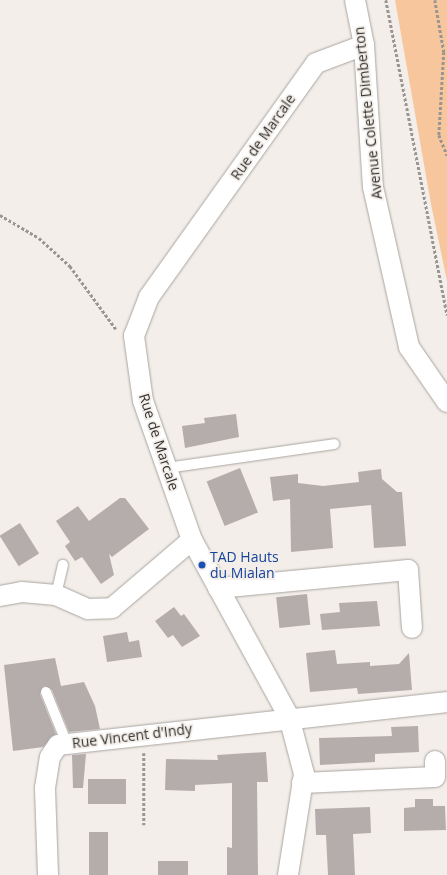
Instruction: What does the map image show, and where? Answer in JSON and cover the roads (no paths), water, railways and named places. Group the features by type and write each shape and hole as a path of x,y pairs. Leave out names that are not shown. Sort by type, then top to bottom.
{"street":[{"name":"Avenue Colette Dimberton","path":"356,0 364,45 373,187 409,347 447,402"},
{"name":"Rue de Marcale","path":"288,875 304,774 289,717 192,540 143,401 134,336 150,297 316,63 364,45"},
{"path":"0,596 22,592 56,595 88,609 112,608 192,540"},
{"path":"218,588 408,570 412,628"},
{"name":"Rue Vincent d'Indy","path":"48,875 45,788 50,757 58,745 289,717 447,702"},
{"path":"302,783 435,777 435,761"}],"lane":[{"path":"166,468 334,444"},
{"path":"56,595 63,565"},
{"path":"46,692 66,744"}],"place":[{"name":"TAD Hauts du Mialan","path":"202,565"}]}
